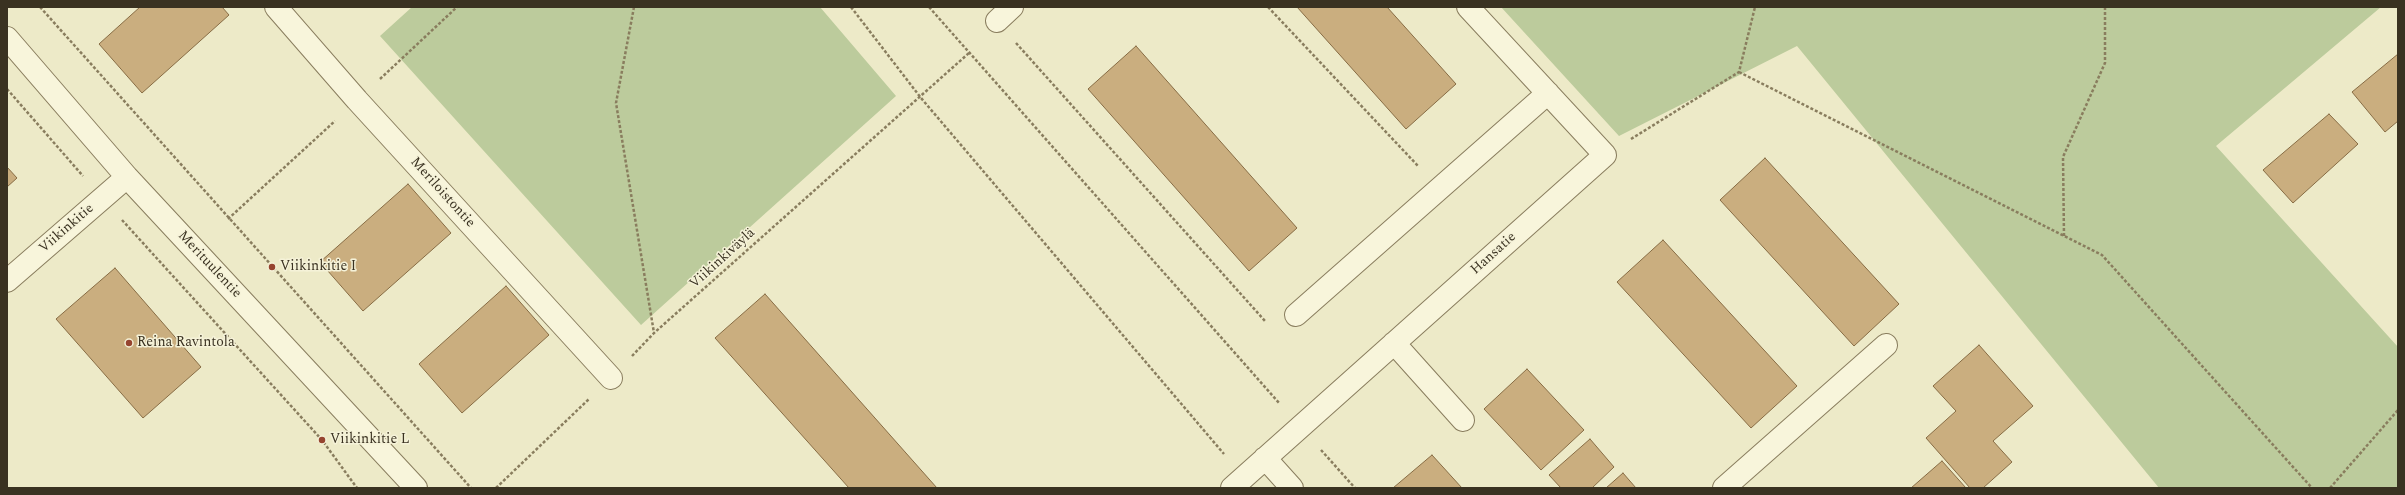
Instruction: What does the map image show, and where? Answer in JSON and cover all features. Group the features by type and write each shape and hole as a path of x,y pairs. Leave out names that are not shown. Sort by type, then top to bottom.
{"street":[{"name":"Meriloistontie","path":"276,7 357,100 611,378"},
{"path":"1468,7 1605,155"},
{"name":"Merituulentie","path":"7,38 127,177 416,488"},
{"path":"1296,315 1548,93"},
{"name":"Hansatie","path":"1238,483 1605,155"},
{"name":"Viikinkitie","path":"7,281 127,177"},
{"path":"1394,343 1463,420"},
{"path":"1724,488 1886,345"},
{"path":"1266,458 1292,488"}],"path":[{"path":"40,7 471,488"},
{"path":"634,7 616,104 654,334"},
{"path":"851,7 921,98 1238,483"},
{"path":"929,7 1355,488"},
{"path":"1268,7 1430,178 1442,186"},
{"path":"1605,155 1739,72 1755,7"},
{"path":"2064,236 2063,157 2104,63 2105,7"},
{"path":"1004,14 1277,333 1296,315"},
{"name":"Viikinkiväylä","path":"496,488 611,378 654,334 921,98 969,53"},
{"path":"1739,72 2102,256 2312,488"},
{"path":"7,89 102,199 322,440 357,488"},
{"path":"2330,488 2398,410"}],"green space":[{"path":"412,7 820,7 896,96 641,325 380,36"},
{"path":"1501,7 2381,7 2216,146 2398,347 2398,488 2159,488 1797,46 1619,136"}],"building":[{"path":"140,7 222,7 229,15 142,93 99,44"},
{"path":"1297,7 1387,7 1456,84 1406,129"},
{"path":"1136,46 1297,228 1249,271 1088,89"},
{"path":"2398,54 2398,121 2385,132 2352,92"},
{"path":"2329,114 2358,144 2293,203 2263,170"},
{"path":"1765,158 1899,304 1854,346 1720,200"},
{"path":"7,167 17,178 7,187"},
{"path":"408,184 451,233 363,311 320,262"},
{"path":"1663,240 1797,386 1751,428 1617,282"},
{"name":"Reina Ravintola","path":"115,268 201,367 143,418 56,319"},
{"path":"506,286 549,335 462,413 419,364"},
{"path":"765,294 937,488 849,488 715,338"},
{"path":"1979,345 2033,406 1993,441 2012,462 1983,488 1970,488 1926,438 1956,411 1933,386"},
{"path":"1527,369 1584,430 1541,470 1484,409"},
{"path":"1590,439 1614,467 1592,488 1561,488 1549,475"},
{"path":"1432,455 1462,488 1393,488"},
{"path":"1942,461 1966,488 1911,488"},
{"path":"1623,473 1636,488 1606,488"}],"place":[{"name":"Viikinkitie I","path":"272,267"},
{"name":"Reina Ravintola","path":"129,343"},
{"name":"Viikinkitie L","path":"322,440"}]}
